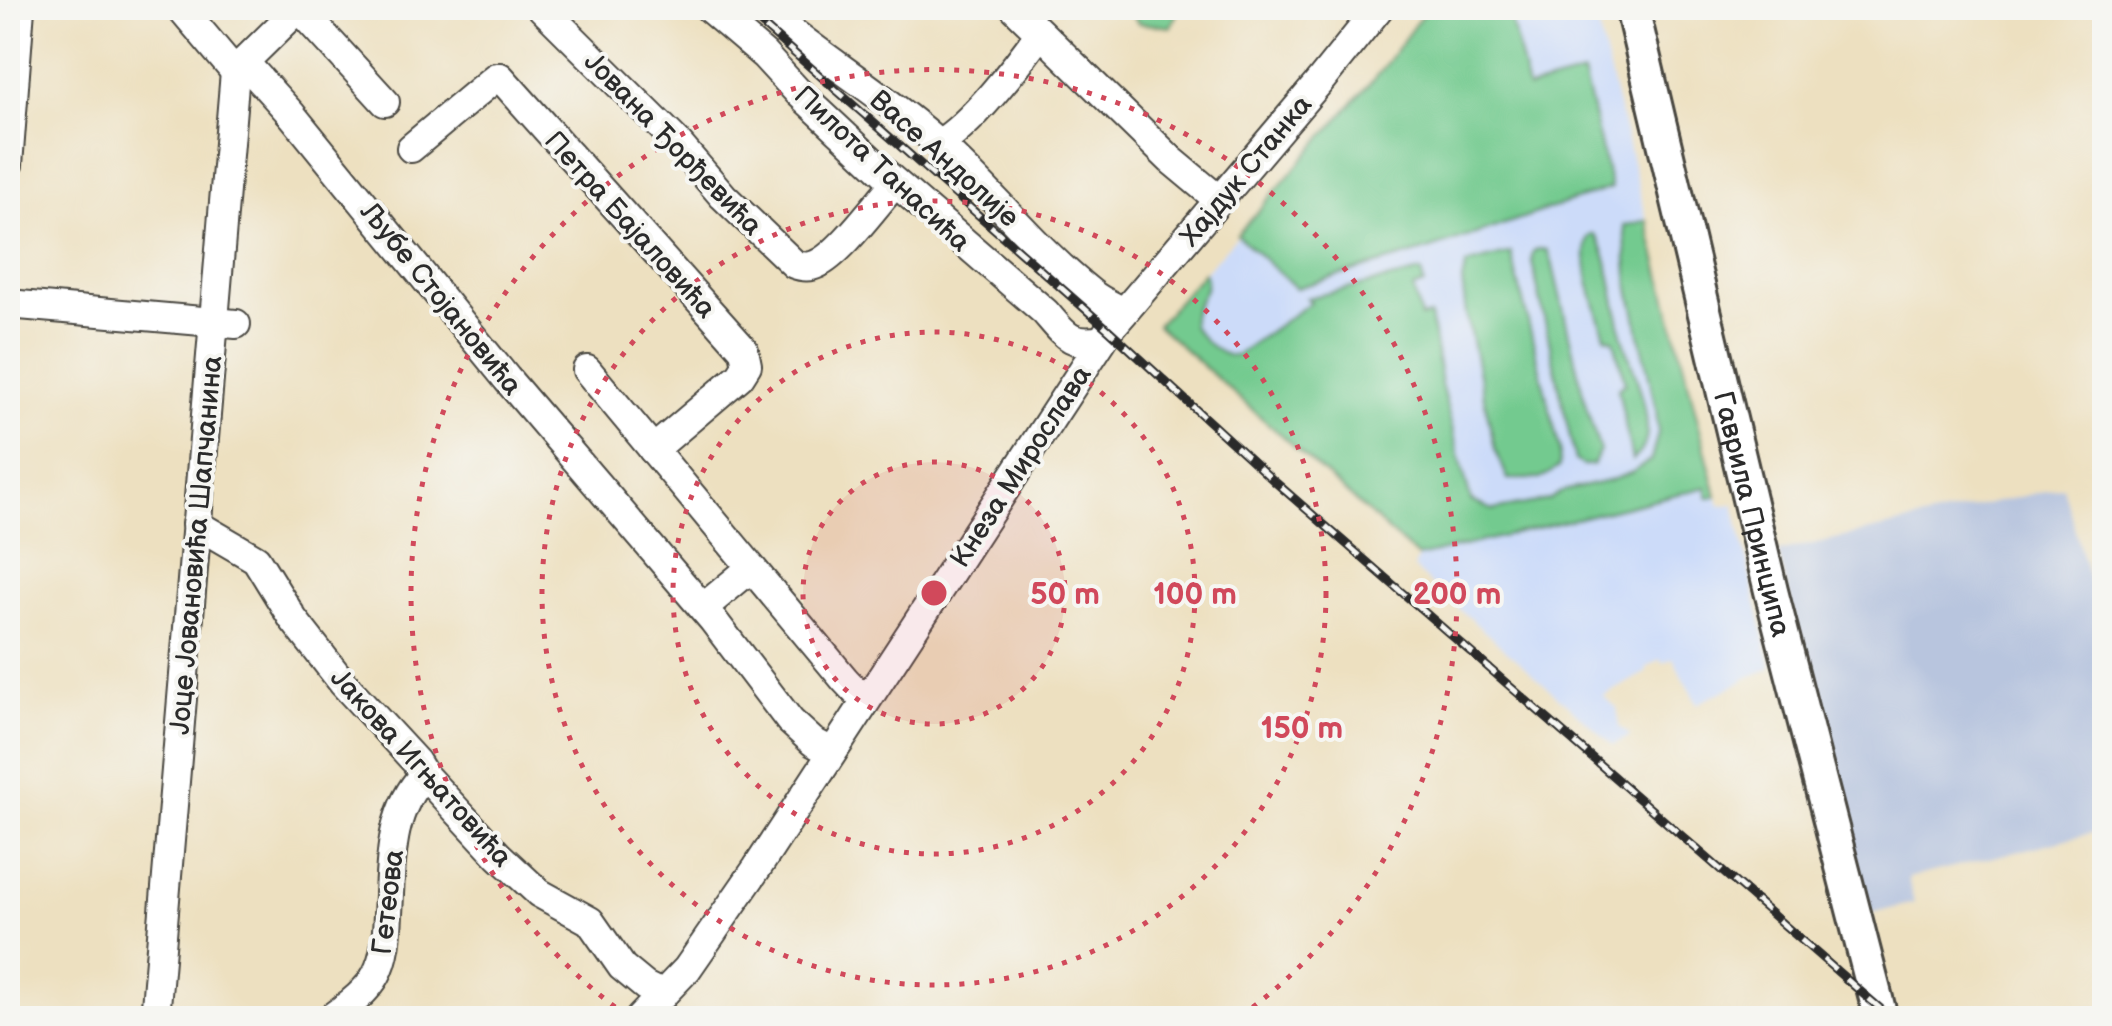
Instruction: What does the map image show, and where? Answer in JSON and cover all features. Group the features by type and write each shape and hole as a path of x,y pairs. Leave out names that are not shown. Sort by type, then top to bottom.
{"main road":[{"name":"Гаврила Принципа","path":"1632,8 1770,591 1881,1018"}],"street":[{"path":"8,164 20,8"},
{"name":"Љубе Стојановића","path":"181,8 292,115 507,379 702,608 790,720 813,742 832,752"},
{"path":"239,67 299,8 385,102"},
{"name":"Јована Ђорђевића","path":"542,8 674,138 723,196 784,256 802,267 822,262 895,183"},
{"name":"Пилота Танасића","path":"709,8 895,183 1045,312 1065,335 1088,343 1112,327"},
{"name":"Васе Андолије","path":"762,8 899,110 938,144 1092,294 1112,327"},
{"path":"1015,8 1171,160 1219,200"},
{"name":"Хајдук Станка","path":"1112,327 1379,8"},
{"path":"938,144 968,120 1040,32"},
{"name":"Јоце Јовановића Шапчанина","path":"155,1018 196,524 225,323 239,67"},
{"name":"Петра Бајаловића","path":"412,148 490,80 500,77 744,350 748,365 740,376 654,450"},
{"path":"8,304 225,323"},
{"name":"Кнеза Мирослава","path":"640,1018 697,954 757,868 1112,327"},
{"path":"1059,328 1062,402"},
{"path":"586,370 865,701"},
{"name":"Јакова Игњатовића","path":"196,524 256,559 293,619 332,669 499,856 539,893 590,921 622,967 663,995"},
{"path":"702,608 752,568"},
{"name":"Гетеова","path":"331,1018 368,987 383,957 392,849 400,813 410,790 424,775"}],"shaded area":[{"path":"1427,8 1593,8 1720,506 1734,504 1771,668 1697,704 1673,658 1663,663 1660,659 1646,668 1647,672 1603,696 1617,708 1619,727 1630,736 1613,745 1414,569 1418,557 1157,325 1314,150"},
{"path":"2063,487 2104,635 2104,830 1908,878 1914,903 1870,914 1778,552"}],"green space":[{"path":"1127,8 1179,8 1171,27 1138,23"},
{"path":"1427,8 1508,8 1528,89 1583,74 1611,188 1431,249 1296,288 1237,235 1383,68"},
{"path":"1647,220 1717,496 1709,498 1706,487 1418,557 1157,325 1204,272 1206,286 1192,326 1217,350 1235,356 1311,302 1307,298 1421,272 1424,285 1413,289 1421,318 1430,316 1441,384 1471,501 1493,510 1548,500 1563,491 1633,472 1651,460 1658,433 1656,408 1629,284 1624,226"},
{"path":"1594,234 1608,267 1622,333 1645,408 1645,441 1632,460 1618,388 1625,383 1614,340 1605,336 1588,274 1586,249 1588,237"},
{"path":"1547,250 1552,262 1600,451 1592,465 1575,460 1532,262 1532,254"},
{"path":"1511,253 1560,450 1559,467 1540,479 1508,479 1495,449 1466,313 1462,281 1466,265"}],"railway":[{"path":"743,8 1109,330 1274,481 1891,1018"}]}
